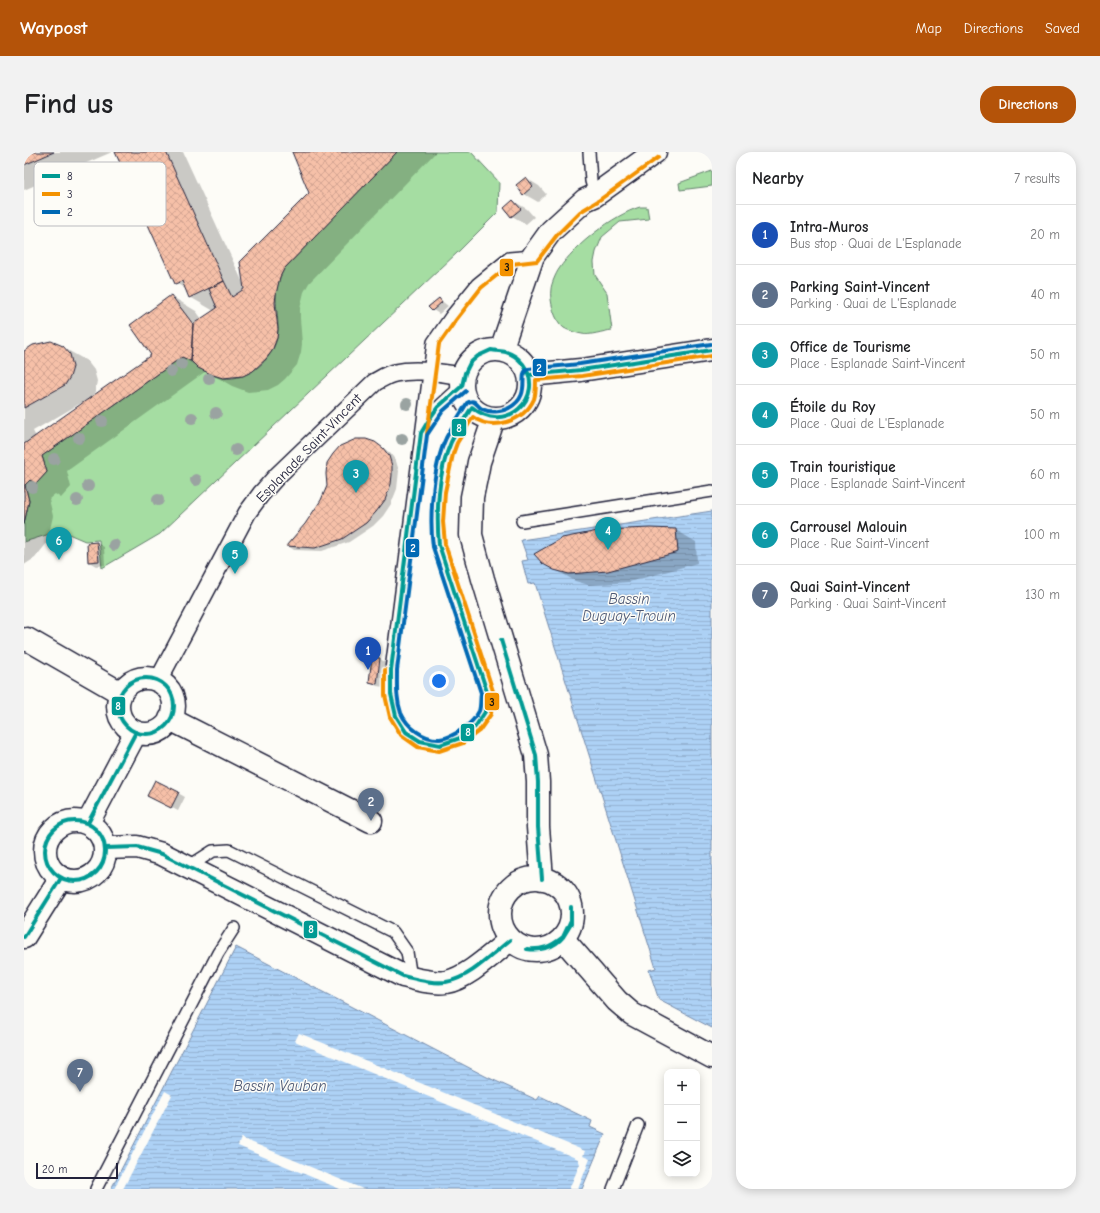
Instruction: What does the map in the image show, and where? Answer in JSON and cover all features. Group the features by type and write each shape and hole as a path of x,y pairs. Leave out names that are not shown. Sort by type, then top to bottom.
{"main road":[{"path":"501,350 533,256 551,231 585,200 595,195 655,152"},
{"path":"491,350 510,352 519,358 529,375 530,386 528,396 522,406 504,417 494,418 481,415 472,408 465,398 463,381 466,367 481,353 491,350"},
{"path":"529,375 581,370 712,350"},
{"path":"494,418 476,473 472,497 471,535 536,755 538,782 538,828 542,879"},
{"path":"25,639 121,693"},
{"path":"141,679 158,681 165,686 172,698 174,706 170,719 159,731 152,734 136,732 129,728 120,716 118,700 121,693 132,682 141,679"},
{"path":"170,719 371,822"},
{"path":"88,823 136,732"},
{"path":"69,821 88,823 96,829 102,838 105,848 101,866 96,873 79,881 70,881 61,878 47,865 44,856 44,846 47,838 60,824 69,821"},
{"path":"105,848 137,847 162,854 403,976 411,978 426,981 446,982 468,974 510,940"},
{"path":"24,937 61,878"},
{"path":"534,878 553,882 562,889 572,908 572,919 569,930 563,939 553,946 542,950 530,950 519,946 510,940 500,921 500,910 503,900 509,890 518,882 534,878"},
{"path":"563,939 617,1002 632,1014 712,1057"}],"street":[{"name":"Esplanade Saint-Vincent","path":"158,681 247,513 261,494 327,427 374,382 393,373 429,371 463,381"}],"lane":[{"path":"589,152 591,181 595,195"},
{"path":"472,408 452,440 447,452 439,491 437,522 439,545 487,692 485,712 475,727 460,738 440,745 420,741 406,732 396,716 391,694 391,670 433,342 476,284 509,258 533,256"},
{"path":"421,433 429,418 437,408 463,381"},
{"path":"522,521 712,491"},
{"path":"188,867 213,851 230,850 393,932 407,952 411,978"},
{"path":"96,1189 214,960 234,928"},
{"path":"613,1189 638,1125"}],"green space":[{"path":"397,152 471,152 499,182 498,212 458,252 160,534 102,568 99,540 85,541 64,532 56,532 24,542 24,524 29,501 25,485 30,480 36,484 47,472 42,456 182,357 206,372 222,378 232,378 243,376 252,371 268,357 277,339 278,329 276,292 284,269"},
{"path":"712,171 712,186 680,190 679,183"},
{"path":"640,207 647,207 649,219 620,222 602,237 596,252 594,262 595,275 607,293 612,330 585,334 573,332 564,328 555,316 551,299 551,287 558,271 574,251 595,232 618,217"}],"water":[{"name":"Bassin Duguay-Trouin","path":"712,511 712,1028 659,1000 649,970 656,968 535,583 528,584 522,561 528,560 521,540"},
{"name":"Bassin Vauban","path":"236,947 487,1077 537,1100 540,1096 592,1121 590,1127 605,1134 582,1189 111,1189"}],"pier":[{"path":"299,1033 585,1151 583,1156 590,1159 578,1189 569,1189 580,1164 578,1159 297,1042 295,1041"},
{"path":"165,1091 172,1095 123,1189 114,1189"},
{"path":"241,1138 363,1189 340,1189 238,1146"}],"building":[{"path":"24,152 54,152 24,165"},
{"path":"115,152 166,152 224,281 189,298 182,281 175,284 149,226 166,226 166,162 120,162"},
{"path":"292,152 397,152 284,269 280,277 275,303 278,329 277,338 272,351 266,359 253,371 243,376 223,378 213,375 198,368 191,361 193,324 217,308 209,289 224,281 232,297 244,289 240,262 309,193"},
{"path":"526,177 533,186 523,195 516,185"},
{"path":"513,200 521,209 511,217 504,208"},
{"path":"171,295 193,324 191,361 182,357 42,456 47,472 36,484 30,480 25,485 29,501 24,524 24,444 151,355 130,325"},
{"path":"439,298 442,302 432,311 428,307"},
{"path":"51,341 63,346 70,354 73,367 70,377 65,385 24,408 24,351 33,345"},
{"path":"356,439 366,439 375,442 383,448 389,456 392,466 392,475 391,484 385,500 366,523 342,539 315,548 286,546 305,524 321,500 327,486 327,463 340,446"},
{"path":"650,528 676,529 678,552 608,571 569,574 554,570 543,564 534,554 562,538 603,530"},
{"path":"97,542 99,561 88,562 87,543"},
{"path":"372,657 380,658 377,684 369,682"},
{"path":"155,780 179,792 171,808 147,796"}],"transit line":[{"name":"3","path":"427,434 439,344 481,288 511,264 537,261 557,235 580,212 598,201 659,157"},
{"name":"2","path":"466,391 443,411 427,435 397,670 397,692 401,713 407,723 417,732 434,739 451,736 468,725 479,711 480,704 481,693 433,547 432,535 433,491 438,462 446,438 467,403 472,401 482,409 489,411 499,411 509,408 521,397 524,375 528,369 580,364 711,344"},
{"name":"8","path":"491,350 509,353 520,360 529,377 530,389 526,400 519,409 509,415 497,417 485,415 472,407 451,442 443,466 438,506 439,545 487,692 485,712 475,727 460,738 440,745 420,741 406,732 396,716 391,694 391,670 421,433 438,407 462,386 465,373 470,363 478,356 491,350"},
{"name":"8","path":"529,375 581,370 712,350"},
{"name":"3","path":"385,670 385,695 390,717 401,735 418,747 439,751 463,743 479,731 491,714 493,691 445,544 443,522 445,492 453,454 457,443 473,417 490,424 507,422 516,418 529,407 534,399 536,392 536,380 582,376 712,356"},
{"name":"8","path":"501,640 536,755 538,782 538,827 542,879"},
{"name":"8","path":"146,678 157,680 166,686 172,695 174,706 172,717 166,726 157,732 146,734 135,732 126,726 120,717 118,706 120,695 126,686 135,680 146,678"},
{"name":"8","path":"88,823 136,732"},
{"name":"8","path":"69,821 81,821 92,826 100,834 105,845 105,851 103,863 92,876 81,881 69,881 58,876 50,868 45,857 45,845 50,834 58,826 69,821"},
{"name":"8","path":"105,848 137,847 162,854 403,976 419,980 430,982 446,982 455,980 472,971 510,940"},
{"name":"8","path":"24,937 61,878"},
{"name":"8","path":"563,937 571,920 571,907"},
{"name":"8","path":"563,937 571,924 571,907"},
{"name":"8","path":"527,949 546,947 563,937"},
{"name":"8","path":"527,949 537,950 546,948 555,944 563,937"}],"place":[{"name":"Office de Tourisme","path":"356,493"},
{"name":"Étoile du Roy","path":"608,550"},
{"name":"Carrousel Malouin","path":"59,560"},
{"name":"Train touristique","path":"235,574"},
{"name":"Intra-Muros","path":"368,670"},
{"name":"Parking Saint-Vincent","path":"371,821"},
{"name":"Quai Saint-Vincent","path":"80,1092"}]}
